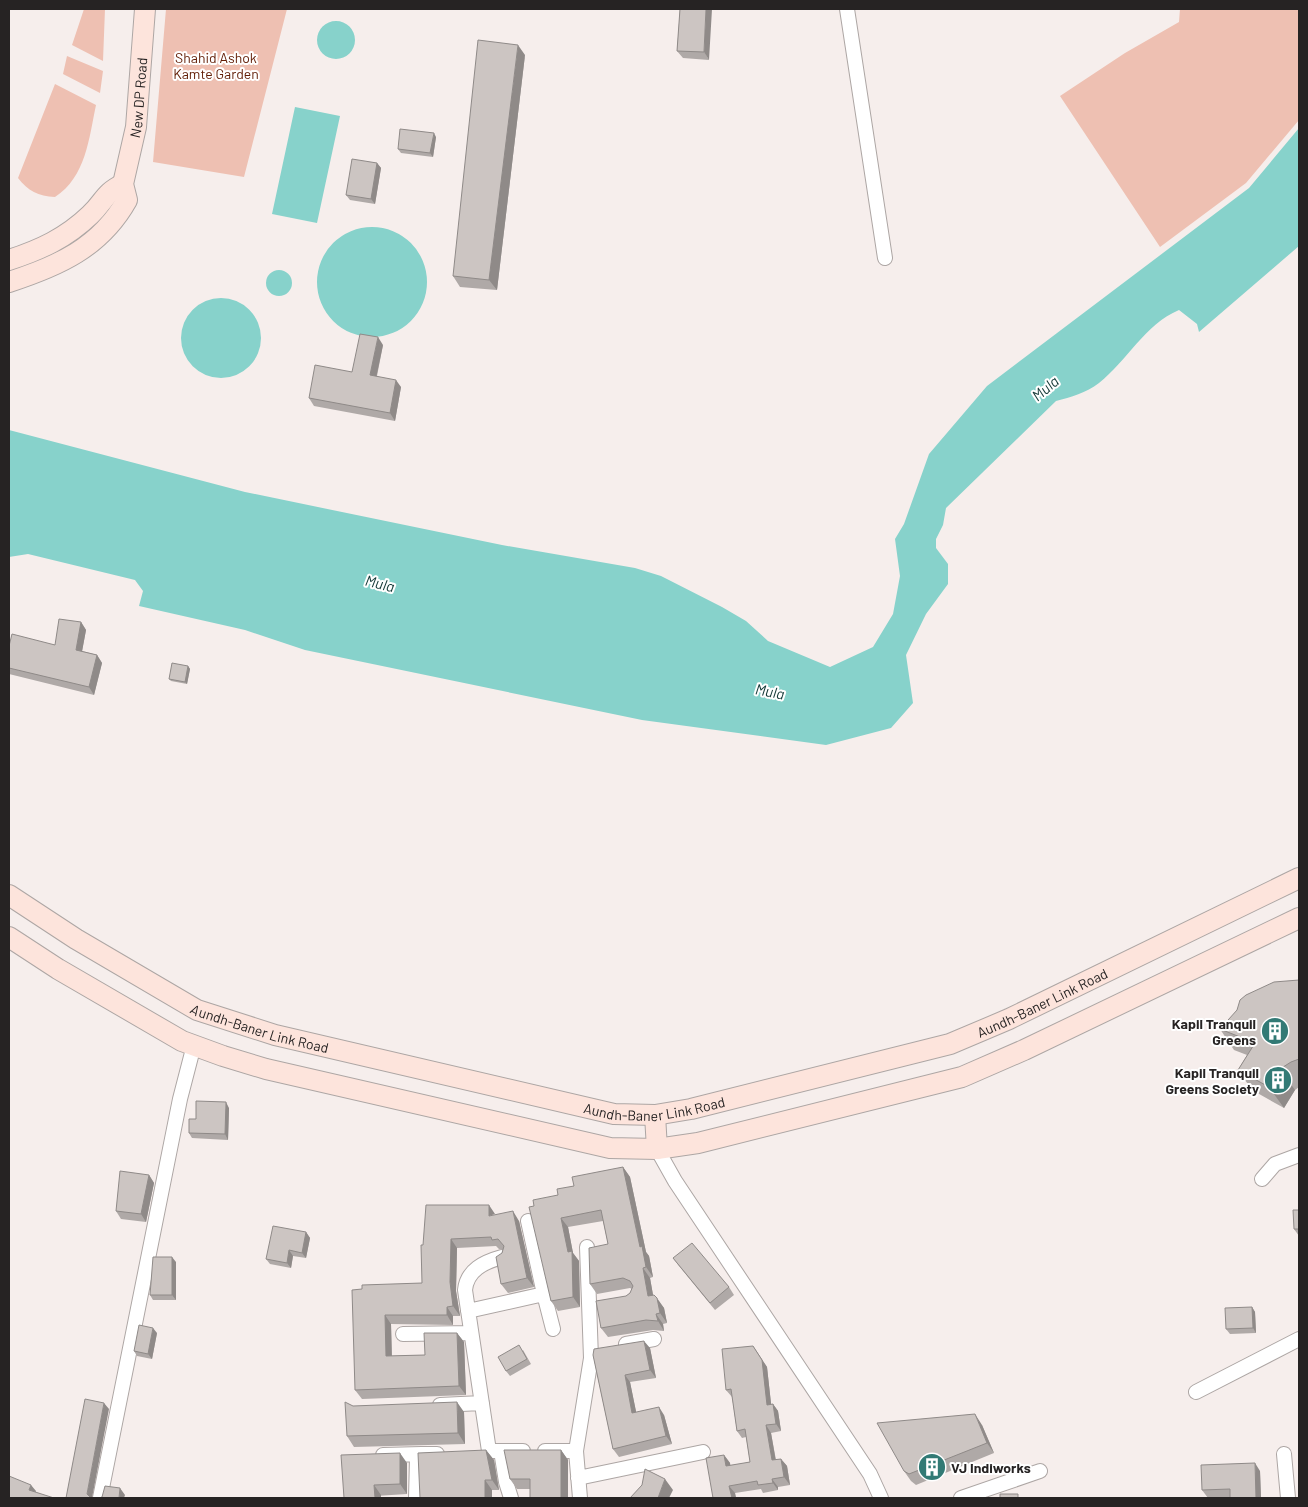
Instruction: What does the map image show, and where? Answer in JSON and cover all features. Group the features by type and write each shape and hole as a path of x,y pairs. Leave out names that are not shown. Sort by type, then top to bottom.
{"main road":[{"name":"New DP Road","path":"9,282 50,268 88,245 119,214 127,200 123,184 136,126 145,9"},
{"path":"9,260 42,249 59,240 92,214 108,192 123,184"},
{"name":"Aundh-Baner Link Road","path":"9,895 76,940 197,1010 234,1024 275,1036 614,1114 655,1115 691,1109 950,1044 1009,1019 1299,878"},
{"path":"9,937 66,974 182,1041 266,1069 610,1148 657,1149 698,1143 962,1077 1024,1050 1296,920"},
{"path":"655,1115 657,1149"}],"street":[{"path":"847,9 885,258"},
{"path":"100,1498 180,1099 194,1045"},
{"path":"657,1149 675,1181 870,1474 881,1498"},
{"path":"1262,1179 1275,1164 1299,1155"},
{"path":"528,1221 553,1329"},
{"path":"580,1498 576,1451 590,1349 587,1248"},
{"path":"502,1257 478,1267 466,1279 468,1312 490,1451 506,1482 511,1498"},
{"path":"468,1312 544,1294"},
{"path":"589,1304 606,1301"},
{"path":"403,1334 471,1333"},
{"path":"590,1349 654,1339"},
{"path":"1196,1392 1299,1339"},
{"path":"426,1406 482,1403"},
{"path":"490,1451 576,1451"},
{"path":"578,1478 703,1452"},
{"path":"368,1455 450,1453"},
{"path":"416,1498 416,1461 418,1456 422,1454"},
{"path":"1284,1454 1288,1498"},
{"path":"961,1498 1040,1471"}],"green space":[{"path":"84,9 105,9 103,61 72,45"},
{"name":"Shahid Ashok Kamte Garden","path":"166,9 287,9 244,177 153,162"},
{"path":"1180,9 1299,9 1299,120 1246,183 1160,247 1060,96 1125,53 1179,22"},
{"path":"67,56 103,71 100,93 63,74"},
{"path":"55,84 96,105 88,143 80,168 74,179 55,197 34,192 18,178"}],"water":[{"path":"336,21 350,26 355,40 350,54 336,59 322,54 317,40 322,26"},
{"path":"295,107 340,116 317,223 272,214"},
{"name":"Mula","path":"1299,128 1299,246 1199,332 1197,324 1179,310 1156,324 1099,383 1084,392 1056,401 946,508 943,525 936,539 936,548 948,564 948,584 926,614 906,655 913,703 891,728 826,745 642,720 305,650 245,630 139,606 143,591 135,580 28,554 9,557 9,430 245,492 502,545 635,568 661,576 722,607 746,621 768,641 830,667 873,647 893,614 900,576 895,539 904,524 929,454 987,386 1249,188"},
{"path":"372,227 393,231 411,243 423,261 427,282 423,303 411,321 393,333 372,337 351,333 333,321 321,303 317,282 321,261 333,243 351,231"},
{"path":"279,270 288,274 292,283 288,292 279,296 270,292 266,283 270,274"},
{"path":"221,298 236,301 249,310 258,323 261,338 258,353 249,366 236,375 221,378 206,375 193,366 184,353 181,338 184,323 193,310 206,301"}],"building":[{"path":"680,9 706,9 704,52 677,51"},
{"path":"478,40 518,45 489,280 453,276"},
{"path":"400,129 434,133 430,153 398,149"},
{"path":"352,159 377,163 371,199 346,195"},
{"path":"360,334 378,337 370,375 396,380 390,413 309,398 315,365 352,372"},
{"path":"59,619 81,622 76,650 97,655 89,687 9,668 9,646 12,634 55,645"},
{"path":"172,663 188,666 185,682 169,679"},
{"path":"1299,980 1299,1059 1280,1069 1269,1087 1238,1070 1255,1043 1220,1029 1237,1010 1240,1000 1246,995 1274,982"},
{"path":"196,1101 226,1102 225,1134 189,1133 189,1119 196,1119"},
{"path":"623,1167 640,1247 642,1246 646,1267 643,1268 648,1296 654,1295 657,1298 660,1313 656,1314 658,1321 646,1320 601,1328 596,1301 626,1296 630,1293 633,1286 630,1281 623,1278 590,1284 589,1248 608,1244 601,1210 561,1218 568,1252 572,1251 573,1297 551,1301 529,1207 534,1206 533,1200 558,1195 557,1189 574,1186 572,1177"},
{"path":"120,1171 149,1175 141,1214 116,1211"},
{"path":"426,1205 489,1205 489,1216 513,1211 527,1278 501,1284 496,1257 502,1253 504,1246 498,1239 492,1240 491,1237 451,1239 450,1282 453,1306 447,1307 447,1315 385,1315 386,1356 425,1355 424,1333 457,1333 459,1386 355,1390 352,1290 362,1289 362,1285 422,1283 421,1245 423,1245"},
{"path":"1293,1210 1299,1210 1299,1229 1294,1229"},
{"path":"273,1226 306,1232 302,1253 289,1250 287,1263 266,1259"},
{"path":"692,1243 729,1287 710,1303 673,1258"},
{"path":"153,1257 172,1257 172,1295 150,1295"},
{"path":"1252,1307 1253,1328 1226,1329 1225,1308"},
{"path":"139,1325 153,1328 148,1354 134,1351"},
{"path":"644,1341 650,1370 625,1375 632,1413 659,1407 666,1436 613,1449 593,1355 594,1349"},
{"path":"519,1345 527,1359 506,1371 498,1357"},
{"path":"753,1346 762,1360 767,1405 773,1404 776,1424 766,1425 772,1460 781,1459 784,1477 772,1479 773,1483 758,1485 757,1481 729,1486 732,1498 713,1498 706,1458 724,1455 726,1466 750,1462 745,1429 737,1431 731,1389 726,1390 722,1349"},
{"path":"85,1399 104,1403 87,1494 91,1498 66,1498"},
{"path":"345,1402 353,1406 457,1402 458,1433 347,1436"},
{"name":"VJ Indiworks","path":"975,1414 987,1443 909,1474 904,1471 877,1423"},
{"path":"486,1450 492,1480 485,1480 485,1498 420,1498 418,1453"},
{"path":"504,1450 561,1450 561,1498 530,1498 530,1479 510,1479"},
{"path":"400,1453 400,1484 374,1485 375,1498 344,1498 341,1455"},
{"path":"1255,1463 1256,1498 1230,1498 1230,1489 1202,1490 1201,1465"},
{"path":"645,1469 665,1479 658,1498 630,1498 642,1485"},
{"path":"9,1476 31,1485 29,1490 54,1498 9,1498"},
{"path":"105,1486 120,1488 119,1498 100,1498"},
{"path":"1000,1494 1018,1494 1018,1498 1000,1498"}],"place":[{"name":"Kapil Tranquil Greens","path":"1275,1031"},
{"name":"Kapil Tranquil Greens Society","path":"1278,1080"},
{"name":"VJ Indiworks","path":"932,1467"}]}
